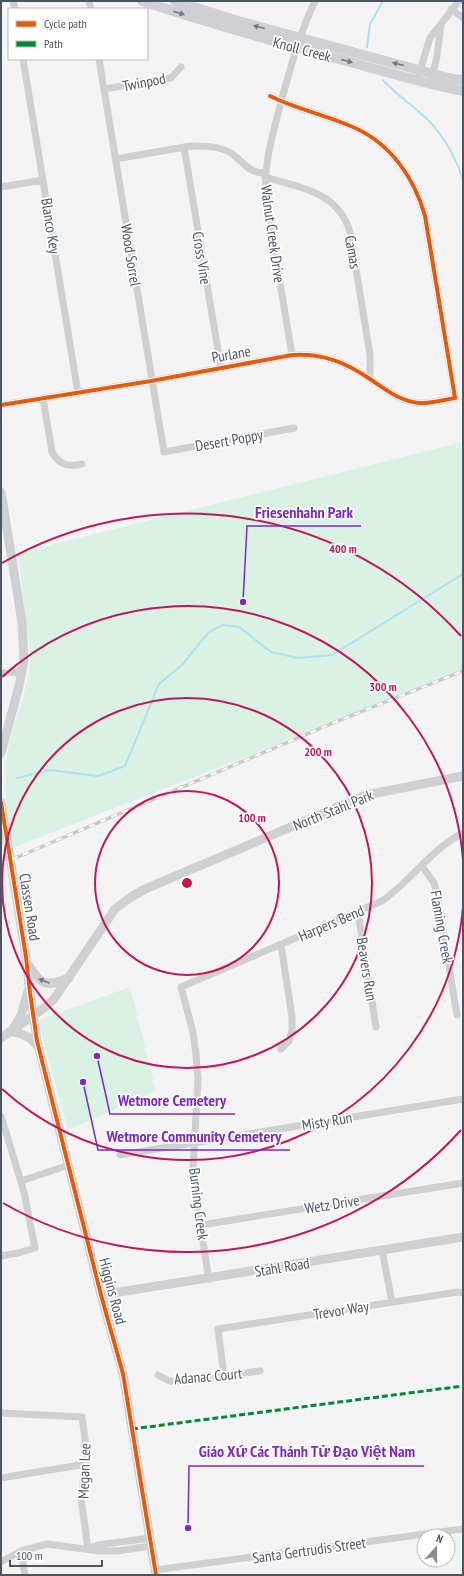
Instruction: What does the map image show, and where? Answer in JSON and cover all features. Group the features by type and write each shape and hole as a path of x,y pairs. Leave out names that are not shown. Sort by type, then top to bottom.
{"main road":[{"name":"Knoll Creek","path":"142,1 231,29 463,80"},
{"name":"Knoll Creek","path":"175,1 238,21 297,43 430,84 463,91"}],"street":[{"name":"Walnut Creek Drive","path":"292,355 266,198 265,175 269,149 297,43 315,1"},
{"path":"417,80 430,38 459,1"},
{"path":"451,10 463,18"},
{"path":"430,84 438,49 441,23"},
{"path":"427,46 438,49"},
{"name":"Blanco Key","path":"23,60 78,393"},
{"name":"Wood Sorrel","path":"99,60 164,452"},
{"name":"Twinpod","path":"104,89 171,78 181,67"},
{"path":"270,96 281,102"},
{"name":"Purlane","path":"1,405 78,393 292,355 312,354 333,359 352,367 388,392 404,400 418,403 436,402 455,398 425,216 417,191 411,180 395,158 366,134 340,122 281,102"},
{"name":"Camas","path":"115,159 184,147 215,147 231,153 255,172 318,194 328,199 342,213 347,222 370,355 370,379"},
{"name":"Cross Vine","path":"184,147 221,368"},
{"path":"1,188 43,180"},
{"path":"43,398 51,447 55,458 66,465 82,464"},
{"name":"Desert Poppy","path":"164,452 294,428"},
{"path":"1,492 23,633 24,660 18,692 1,753"},
{"path":"1,673 22,672"},
{"name":"North Stahl Park","path":"34,1016 54,999 103,925 116,909 144,889 366,795 463,776"},
{"name":"Classen Road","path":"1,802 34,1016"},
{"name":"Harpers Bend","path":"182,987 374,905 389,896 443,846 463,833"},
{"name":"Flaming Creek","path":"422,866 432,879 438,894 457,1015"},
{"name":"Beavers Run","path":"358,912 376,1027"},
{"path":"281,945 292,1024 290,1041 281,1049"},
{"path":"27,963 37,978 46,984 53,984 69,978"},
{"path":"7,1034 21,1016 29,986"},
{"name":"Burning Creek","path":"182,987 193,1032 196,1055 198,1079 193,1169 194,1187 209,1278"},
{"path":"7,1034 34,1016"},
{"name":"Higgins Road","path":"34,1016 39,1049 101,1295 123,1374 156,1573"},
{"path":"7,1034 17,1033 25,1035 33,1041 39,1049"},
{"name":"Misty Run","path":"120,1155 463,1099"},
{"path":"1,1116 21,1181 35,1248 1,1256"},
{"path":"21,1181 68,1165"},
{"name":"Wetz Drive","path":"201,1225 463,1183"},
{"name":"Stahl Road","path":"101,1295 463,1237"},
{"path":"382,1250 392,1302"},
{"name":"Trevor Way","path":"224,1376 218,1330 458,1292 463,1293"},
{"name":"Adanac Court","path":"158,1375 169,1381 180,1382 260,1371"},
{"name":"Megan Lee","path":"1,1413 82,1417 87,1453 81,1498 88,1549"},
{"path":"1,1478 86,1464"},
{"name":"Santa Gertrudis Street","path":"156,1573 463,1529"},
{"path":"1,1562 21,1551 47,1544 99,1551 117,1551 150,1542"},
{"path":"21,1551 25,1575"}],"green space":[{"path":"463,442 463,672 12,848 5,781 7,755 26,686 30,664 30,652 18,553"},
{"path":"130,987 156,1091 68,1130 38,1020"}],"waterway":[{"path":"367,47 370,24 383,1"},
{"path":"383,80 425,117 437,130 452,154 463,179"},
{"path":"17,778 50,770 98,776 125,766 159,684 182,665 208,633 222,625 239,627 271,652 298,658 332,655 463,574"}],"railway":[{"path":"1,864 333,723 463,671"}],"marked path":[{"path":"132,1429 463,1386"}],"cycle path":[{"path":"1,405 151,381 292,355 323,357 342,363 361,373 393,394 412,402 428,403 455,398 425,216 407,175 389,152 366,134 343,123 290,105 270,96"},
{"path":"1,802 26,957 37,1041 101,1295 123,1374 156,1575"}],"place":[{"name":"Friesenhahn Park","path":"243,602"},
{"name":"Wetmore Cemetery","path":"97,1056"},
{"name":"Wetmore Community Cemetery","path":"83,1082"},
{"name":"Giáo Xứ Các Thánh Tử Đạo Việt Nam","path":"188,1528"}]}
